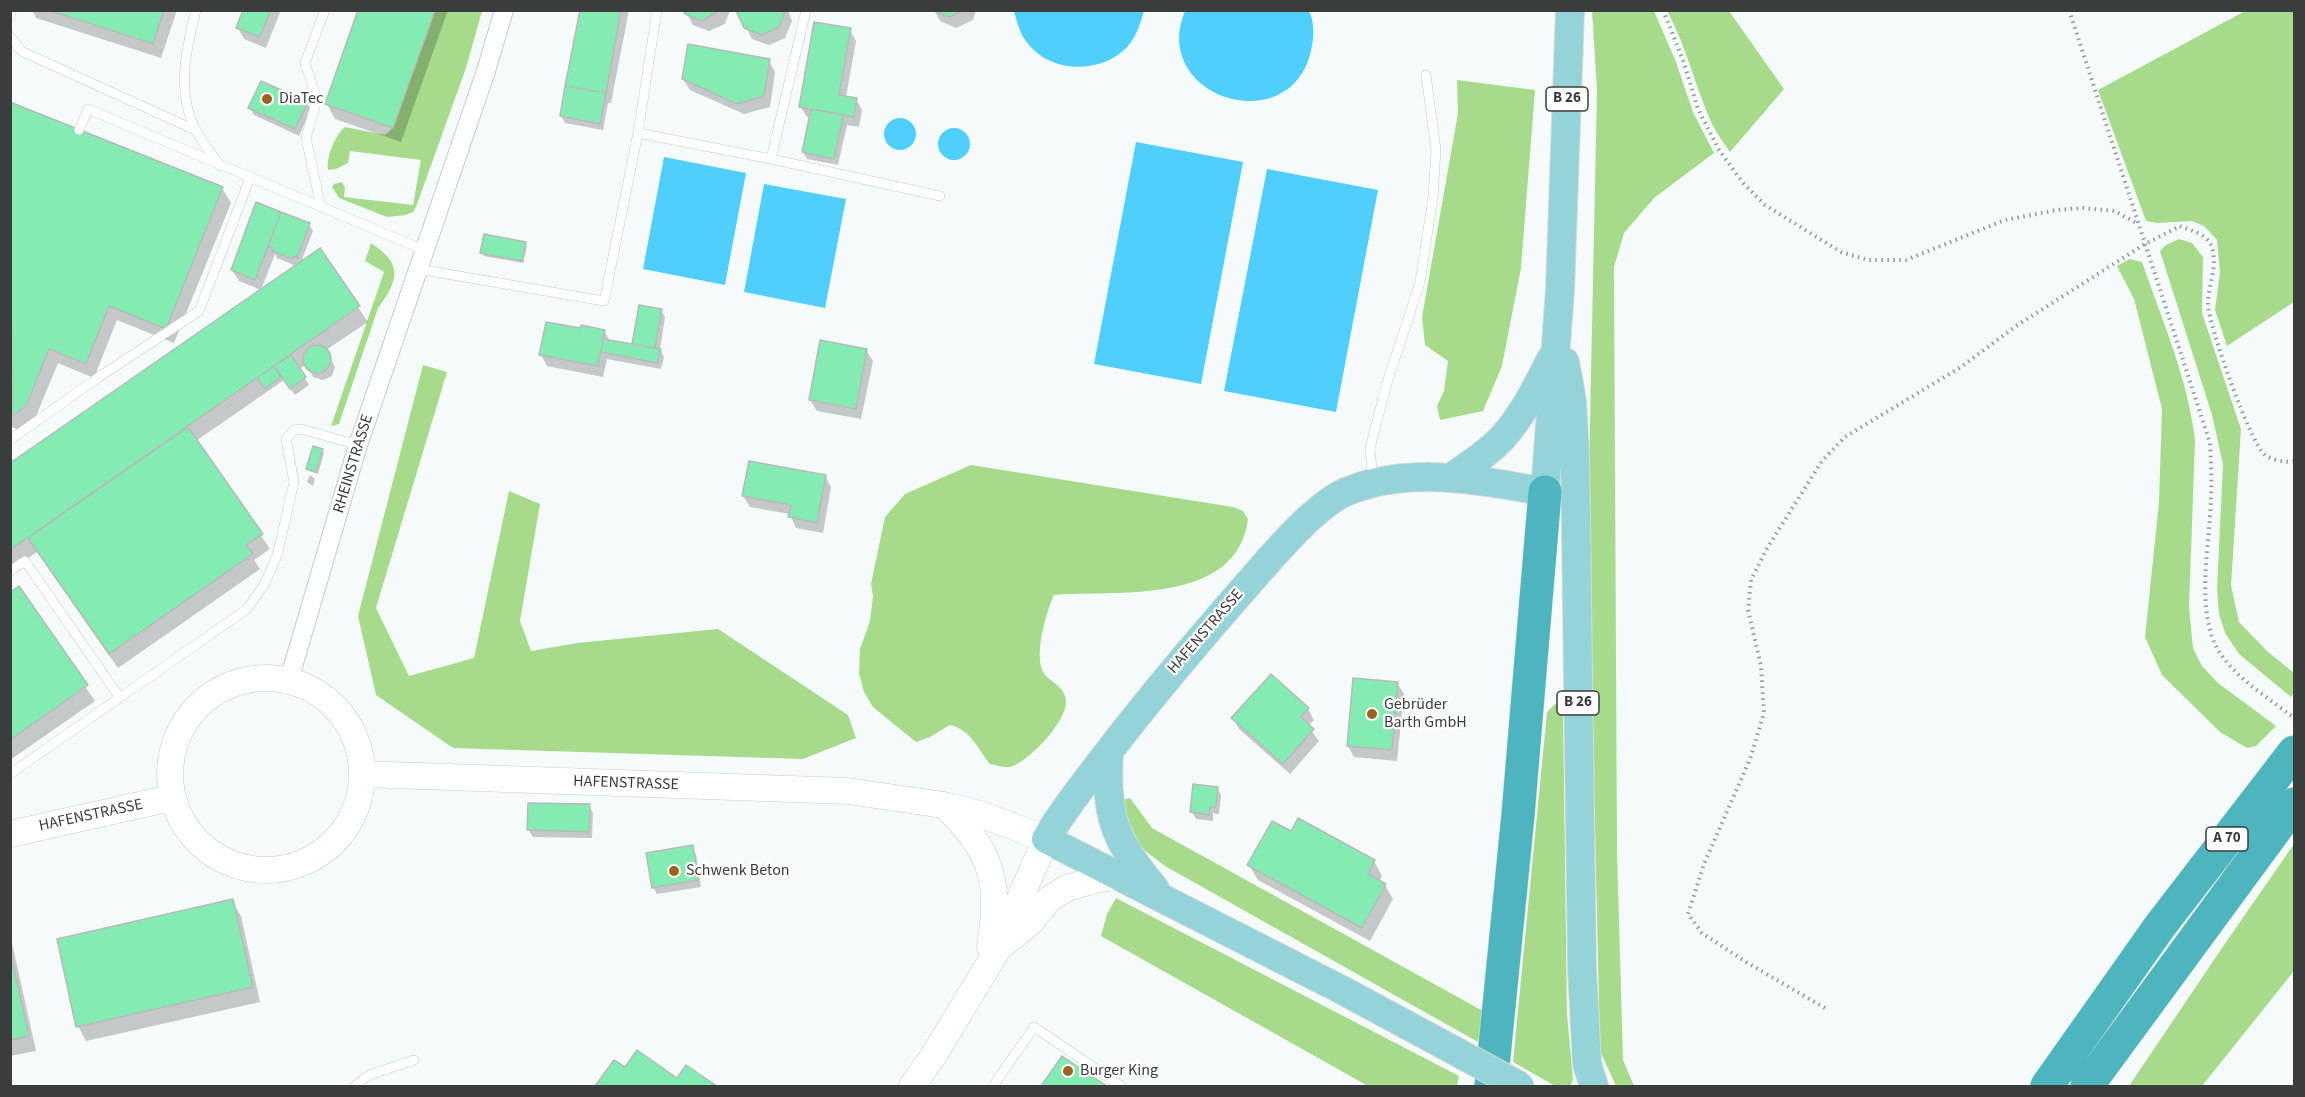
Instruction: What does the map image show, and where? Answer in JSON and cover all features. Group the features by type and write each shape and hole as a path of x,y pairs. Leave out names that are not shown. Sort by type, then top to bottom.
{"highway":[{"path":"1491,1086 1517,826 1545,492"},
{"name":"A 70","path":"2047,1086 2160,926 2295,752"},
{"name":"A 70","path":"2087,1086 2295,804"}],"main road":[{"name":"B 26","path":"1545,492 1558,320 1570,10"},
{"name":"B 26","path":"1558,320 1572,401 1575,454 1582,969 1587,1064 1594,1086"},
{"path":"1452,477 1486,453 1503,437 1523,412 1556,350"},
{"name":"HAFENSTRASSE","path":"1046,839 1063,812 1163,681 1283,545 1329,502 1345,491 1373,482 1407,477 1452,477 1545,492"},
{"path":"1109,752 1107,785 1112,822 1122,845 1160,896"},
{"path":"1046,839 1122,876 1520,1086"}],"street":[{"name":"RHEINSTRASSE","path":"289,680 358,445 486,70 504,10"},
{"path":"260,677 289,680 312,689 333,705 349,724 359,748 363,774 359,801 347,827 329,848 305,863 278,870 250,870 223,861 200,846 182,824 171,798 169,770 174,742 194,710 208,697 233,683 260,677"},
{"name":"HAFENSTRASSE","path":"363,774 848,791 943,805 980,814 1046,839"},
{"name":"HAFENSTRASSE","path":"10,834 171,798"},
{"path":"943,805 965,826 983,852 994,887 992,959"},
{"path":"912,1086 934,1055 992,959 1046,839"},
{"path":"992,959 1031,922 1048,900 1067,888 1095,880 1122,876"}],"lane":[{"path":"10,16 12,10"},
{"path":"196,10 187,45 184,95 195,130 220,166"},
{"path":"321,207 306,138 317,99 305,63 325,10"},
{"path":"418,269 604,301 638,133 657,10"},
{"path":"771,159 806,10"},
{"path":"10,36 21,51 195,130"},
{"path":"1373,482 1370,448 1387,383 1420,282 1433,198 1436,150 1426,75"},
{"path":"80,130 88,110 424,250"},
{"path":"638,133 940,196"},
{"path":"10,440 199,311 250,178"},
{"path":"10,774 247,609 264,585 277,556 294,482 286,439 294,430 301,429 358,445"},
{"path":"10,571 24,561 120,698"},
{"path":"993,1086 1034,1027 1121,1086"},
{"path":"355,1086 369,1075 414,1060"}],"path":[{"path":"1664,10 1698,109 1719,150 1743,183 1764,205 1841,252 1868,260 1906,260 2005,220 2057,210 2083,208 2115,211 2139,224"},
{"path":"2069,10 2210,443 2211,499 2206,598 2208,623 2213,640 2222,656 2250,684 2295,718"},
{"path":"1825,1008 1746,962 1702,933 1688,914 1704,864 1750,759 1764,713 1761,666 1748,610 1751,580 1766,550 1822,461 1845,437 1961,368 2016,326 2145,244 2180,225 2203,236 2211,244 2212,276 2208,305 2240,406 2253,439 2265,455 2288,462 2295,461"}],"green space":[{"path":"2247,10 2294,11 2294,302 2227,346 2215,310 2220,272 2217,240 2204,226 2192,221 2157,223 2146,221 2098,90"},
{"path":"435,11 482,11 466,68 416,207 413,212 405,215 387,217 339,198 332,187 342,182 345,188 344,197 413,205 421,160 350,151 348,163 328,170 328,159 335,141 345,127 385,135 393,128"},
{"path":"1592,11 1654,11 1676,62 1693,112 1714,153 1654,198 1624,233 1614,267 1617,852 1623,1060 1634,1086 1616,1086 1600,1051 1588,517 1597,90"},
{"path":"1667,11 1729,11 1784,89 1730,152 1712,124"},
{"path":"1457,80 1535,90 1521,268 1502,366 1483,411 1440,420 1437,406 1444,391 1448,361 1425,345 1422,317 1458,113"},
{"path":"2179,239 2192,243 2203,257 2202,313 2241,429 2231,585 2239,622 2268,652 2294,673 2294,692 2291,697 2239,654 2225,633 2219,614 2217,589 2223,464 2212,415 2160,251 2166,245"},
{"path":"371,243 389,258 393,265 393,281 378,308 339,424 331,426 384,272 365,261"},
{"path":"2130,259 2142,262 2173,350 2192,417 2195,440 2189,607 2193,648 2202,666 2218,683 2276,726 2256,746 2247,748 2220,732 2162,675 2145,637 2159,502 2162,409 2134,299 2117,266"},
{"path":"423,365 447,372 376,608 409,676 474,658 509,491 540,504 520,621 531,651 577,643 718,629 848,715 856,738 803,759 453,748 376,695 358,616"},
{"path":"971,465 1233,507 1243,511 1248,519 1239,547 1222,567 1198,580 1170,588 1140,592 1054,595 1042,634 1040,655 1043,672 1060,687 1065,695 1065,708 1047,738 1029,756 1010,767 990,764 968,735 950,725 916,742 873,707 864,692 859,674 860,649 870,621 873,596 871,584 885,517 905,494"},
{"path":"1555,704 1563,708 1567,1014 1573,1080 1570,1086 1555,1086 1513,1062 1547,712"},
{"path":"1130,798 1152,828 1483,1011 1478,1042 1165,866 1144,850 1127,828 1120,801"},
{"path":"2294,844 2294,971 2202,1086 2129,1086 2224,945"},
{"path":"1116,898 1459,1076 1457,1086 1368,1086 1101,936 1107,914"}],"water":[{"path":"1014,10 1144,11 1134,38 1123,51 1110,59 1082,67 1053,62 1041,56 1021,33"},
{"path":"1185,11 1309,11 1313,31 1311,51 1298,79 1277,95 1252,101 1227,97 1204,85 1187,66 1179,41"},
{"path":"900,118 911,123 916,134 911,145 900,150 889,145 884,134 889,123"},
{"path":"954,128 966,132 970,144 966,156 954,160 942,156 938,144 942,132"},
{"path":"1136,142 1243,162 1201,384 1094,364"},
{"path":"664,157 746,173 725,285 643,269"},
{"path":"1267,169 1378,190 1336,412 1224,391"},
{"path":"764,184 846,199 825,308 744,292"}],"building":[{"path":"48,10 164,10 153,44"},
{"path":"243,10 271,10 260,37 236,28"},
{"path":"358,10 435,10 393,128 325,104"},
{"path":"580,10 621,10 606,93 565,86"},
{"path":"683,10 720,10 702,21 685,14"},
{"path":"786,10 779,27 762,35 744,28 736,11"},
{"path":"932,10 964,10 949,17"},
{"path":"814,22 851,28 839,95 857,98 854,117 799,107"},
{"path":"688,44 770,59 764,96 737,104 682,79"},
{"path":"261,81 308,102 295,129 248,108"},
{"path":"565,86 606,93 600,124 560,116"},
{"path":"10,102 223,187 166,329 109,306 86,364 49,349 26,406 12,416"},
{"path":"811,109 844,115 834,159 802,152"},
{"path":"256,202 281,212 255,280 231,270"},
{"path":"281,212 310,223 297,258 293,256 292,259 268,247"},
{"path":"484,234 526,242 522,261 480,253"},
{"path":"320,248 360,306 10,550 10,463"},
{"path":"639,305 662,309 655,348 632,344"},
{"path":"546,322 605,330 598,366 539,355"},
{"path":"603,339 661,349 657,363 601,352"},
{"path":"820,340 867,349 856,409 809,400"},
{"path":"317,345 327,349 331,359 327,369 317,373 307,369 303,359 307,349"},
{"path":"291,355 306,377 290,389 274,366"},
{"path":"274,366 281,377 265,389 257,378"},
{"path":"188,427 263,534 246,545 253,554 109,654 28,538"},
{"path":"313,446 323,449 316,472 306,469"},
{"path":"749,461 826,475 817,523 788,517 791,505 742,496"},
{"path":"19,586 88,685 10,740 10,592"},
{"path":"1271,674 1309,708 1301,717 1314,729 1283,764 1231,718"},
{"name":"Gebrüder Barth GmbH","path":"1353,678 1398,682 1392,750 1347,746"},
{"path":"1193,784 1218,787 1216,807 1210,807 1209,815 1190,812"},
{"path":"528,803 590,804 589,832 527,830"},
{"path":"1298,818 1375,860 1368,874 1386,884 1362,928 1247,865 1272,821 1291,831"},
{"path":"693,845 698,880 652,888 646,853"},
{"path":"233,899 253,987 76,1027 57,939"},
{"path":"10,952 29,1036 10,1040"},
{"path":"637,1050 677,1078 686,1065 717,1086 595,1086 614,1060 625,1067"},
{"name":"Burger King","path":"1062,1056 1107,1086 1041,1086"}],"place":[{"name":"DiaTec","path":"267,99"},
{"name":"Gebrüder Barth GmbH","path":"1372,714"},
{"name":"Schwenk Beton","path":"674,871"},
{"name":"Burger King","path":"1068,1071"}]}
